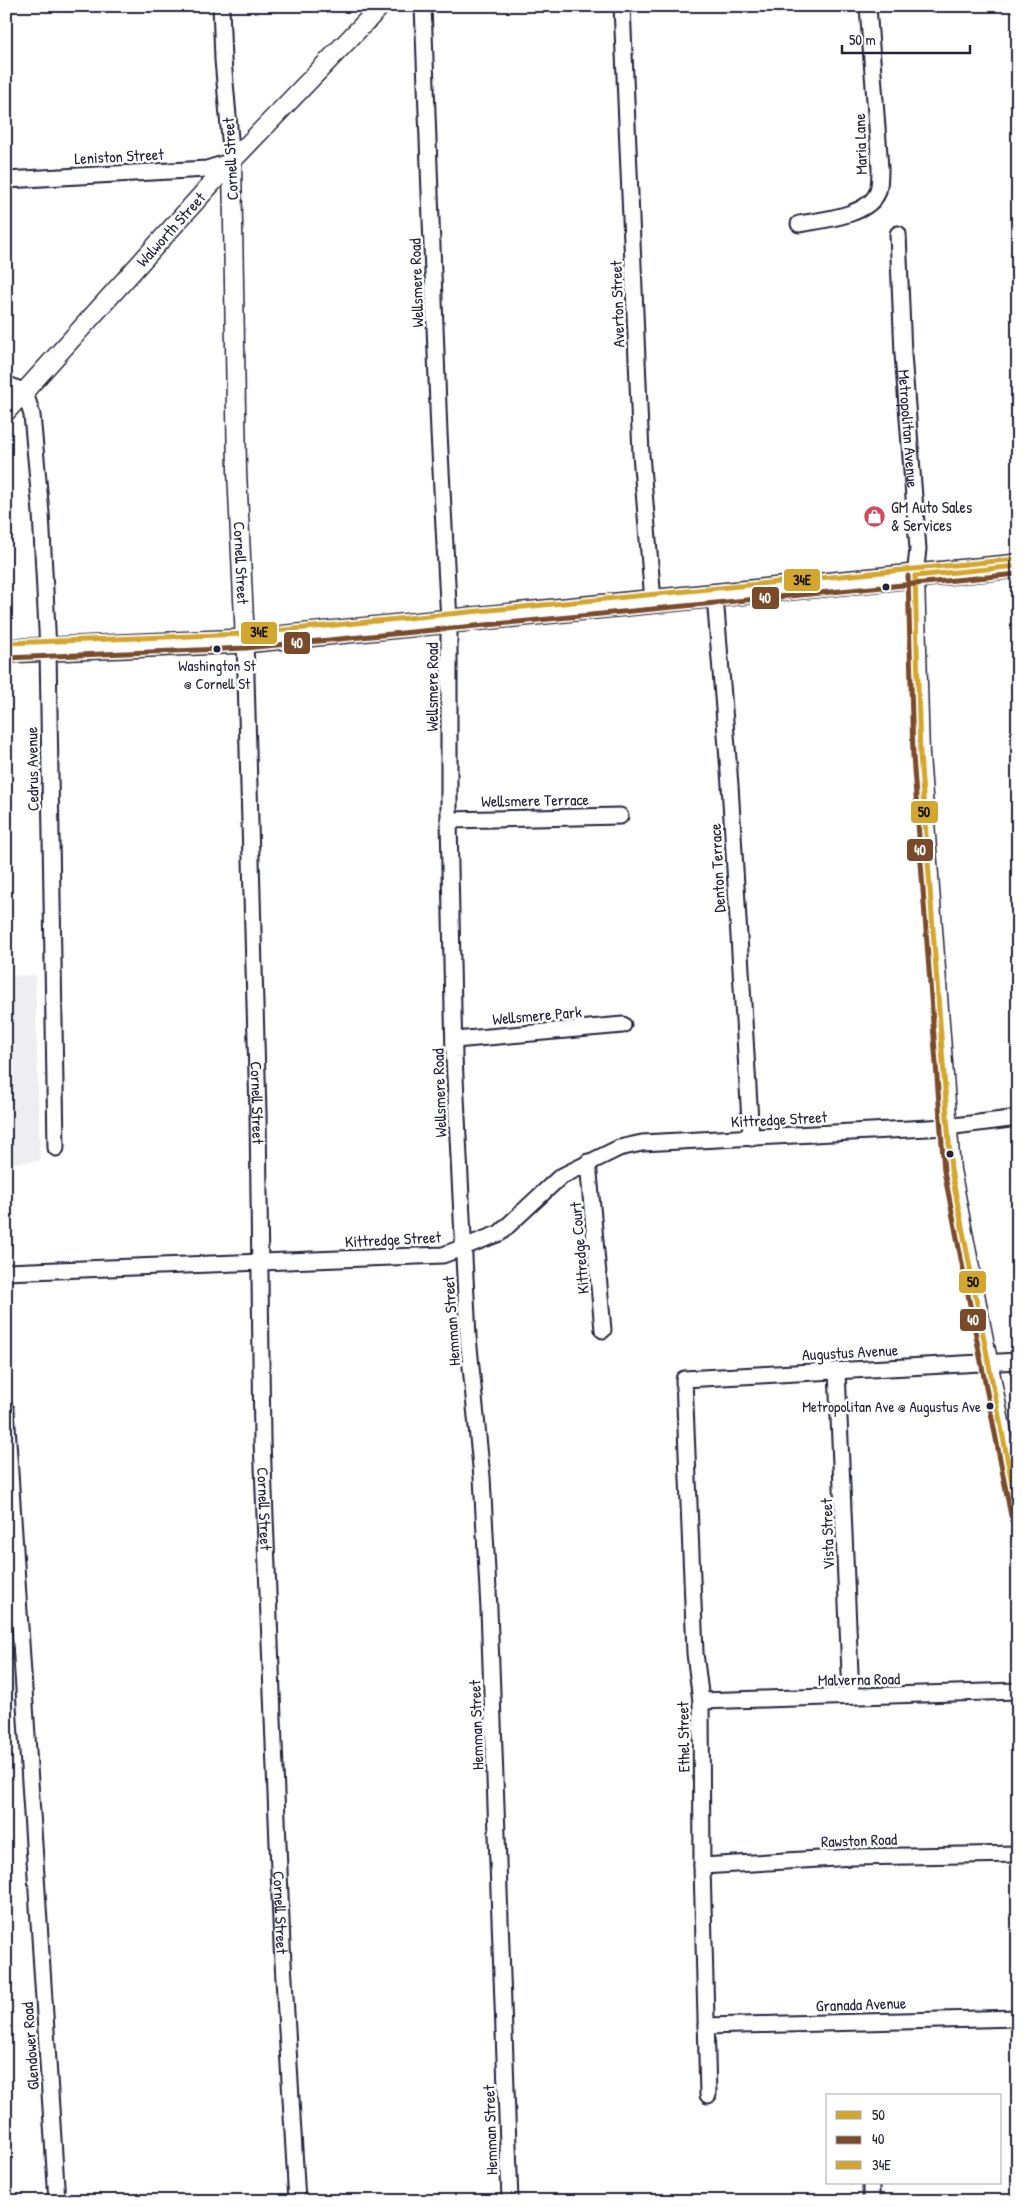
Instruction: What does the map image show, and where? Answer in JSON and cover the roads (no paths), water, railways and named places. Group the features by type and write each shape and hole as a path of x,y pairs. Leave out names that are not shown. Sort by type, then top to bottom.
{"main road":[{"path":"6,651 245,641 1018,566"}],"street":[{"name":"Cornell Street","path":"221,6 223,60 232,161 237,471 245,641 258,1113 262,1441 282,1945 297,2201"},
{"name":"Walworth Street","path":"6,412 232,161 381,6"},
{"name":"Wellsmere Road","path":"423,6 439,433 449,621 449,820 455,1040 464,1249"},
{"name":"Averton Street","path":"622,6 641,454 653,600"},
{"name":"Maria Lane","path":"799,224 857,211 874,197 878,191 880,158 868,6"},
{"name":"Leniston Street","path":"6,180 207,169 232,161"},
{"name":"Metropolitan Avenue","path":"898,234 903,354 918,549 915,576 920,755 951,1170 1018,1515"},
{"path":"6,384 25,392"},
{"name":"Cedrus Avenue","path":"25,392 32,415 40,503 48,648 56,1148"},
{"name":"Denton Terrace","path":"715,596 730,785 751,1138"},
{"name":"Wellsmere Terrace","path":"449,820 620,816"},
{"name":"Wellsmere Park","path":"455,1040 623,1025"},
{"name":"Kittredge Street","path":"6,1272 443,1255 464,1249 500,1233 560,1177 619,1148 642,1143 947,1127 1018,1118"},
{"name":"Kittredge Court","path":"588,1162 603,1330"},
{"name":"Hemman Street","path":"464,1249 468,1337 482,1477 489,1610 510,2201"},
{"name":"Augustus Avenue","path":"684,1379 988,1361 1018,1361"},
{"name":"Vista Street","path":"838,1371 852,1696"},
{"name":"Ethel Street","path":"684,1379 695,1653 701,1701 702,1866 708,2095"},
{"name":"Glendower Road","path":"6,1410 57,2201"},
{"name":"Malverna Road","path":"701,1701 1018,1691"},
{"name":"Rawston Road","path":"702,1866 853,1857 1018,1854"},
{"name":"Granada Avenue","path":"706,2026 1018,2018"},
{"path":"871,2184 871,2201"}],"place":[{"name":"GM Auto Sales & Services","path":"875,516"},
{"name":"Washington St @ Cornell St","path":"217,649"},
{"name":"Metropolitan Ave @ Augustus Ave","path":"990,1406"}]}
